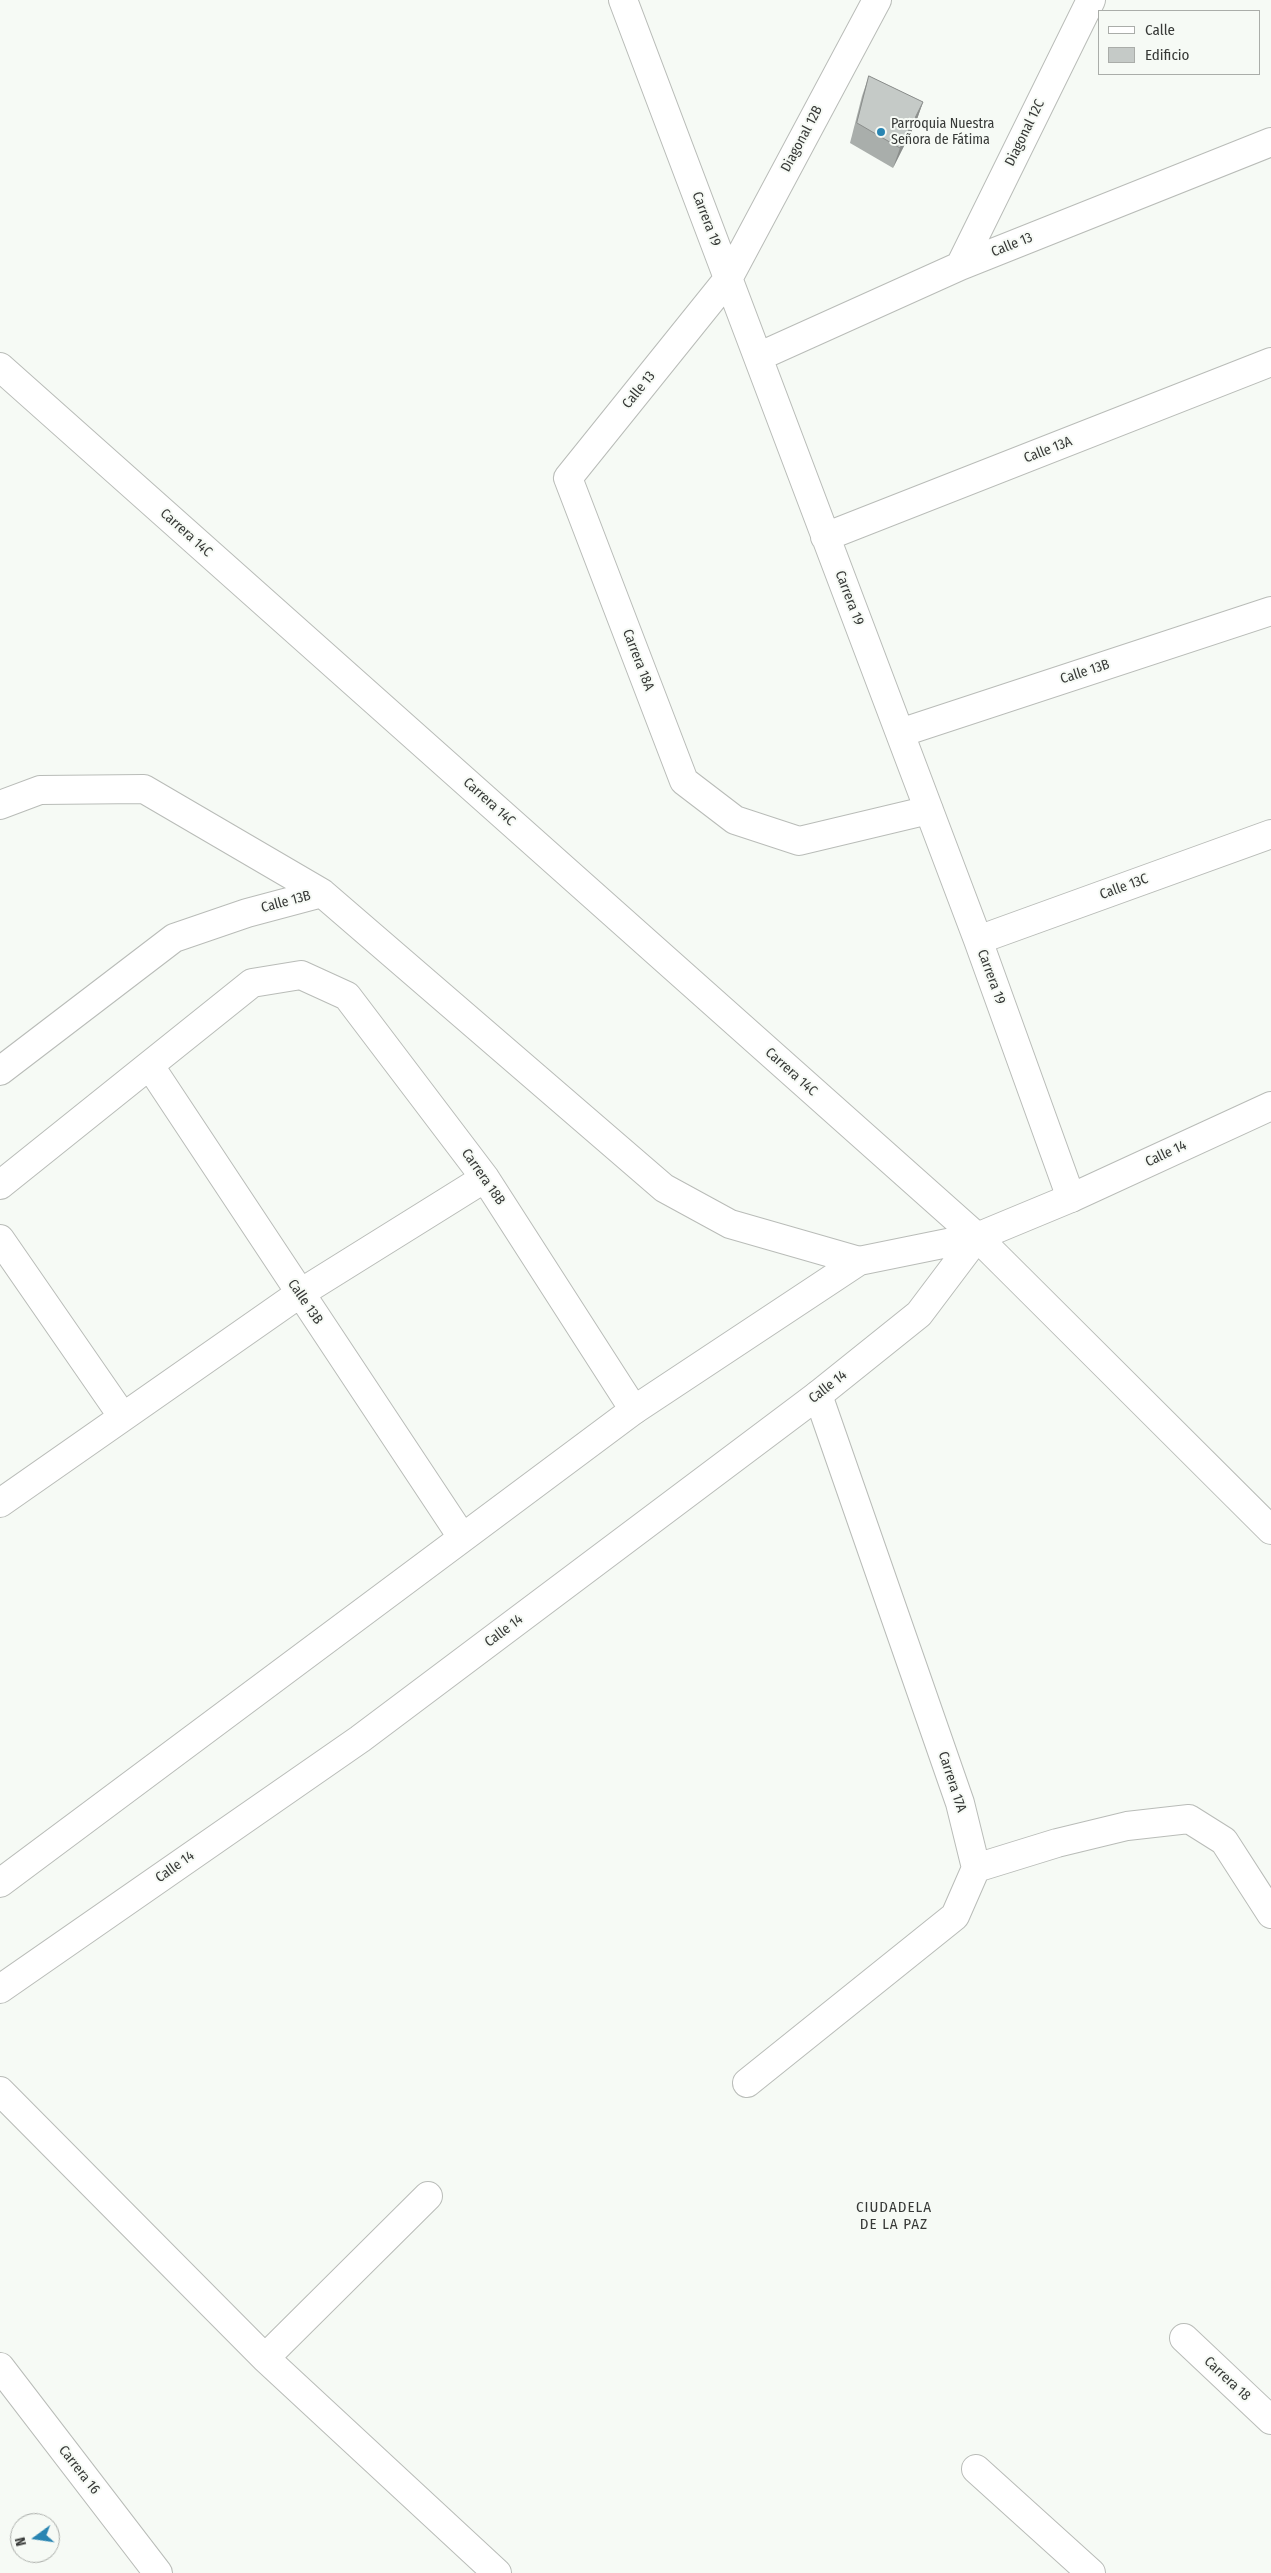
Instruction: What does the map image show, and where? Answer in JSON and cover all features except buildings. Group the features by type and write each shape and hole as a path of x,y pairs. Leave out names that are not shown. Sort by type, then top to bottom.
{"street":[{"name":"Diagonal 12B","path":"728,279 877,0"},
{"name":"Diagonal 12C","path":"960,266 1091,0"},
{"name":"Carrera 19","path":"625,1 978,940 1071,1198"},
{"name":"Calle 13","path":"758,357 960,266 1271,142"},
{"name":"Calle 13","path":"568,478 728,279"},
{"name":"Calle 13A","path":"826,537 1271,362"},
{"name":"Carrera 14C","path":"0,368 977,1237 1271,1530"},
{"name":"Carrera 18A","path":"568,478 684,781 735,820 799,841 929,810"},
{"name":"Calle 13B","path":"900,733 1271,611"},
{"path":"0,805 40,790 144,789 322,893 664,1188 730,1224 859,1261"},
{"name":"Calle 13C","path":"978,940 1271,834"},
{"name":"Calle 13B","path":"0,1072 174,938 247,912 322,893"},
{"name":"Carrera 18B","path":"150,1066 252,983 301,975 347,996 485,1178 634,1410"},
{"name":"Calle 13B","path":"150,1066 299,1294 462,1537"},
{"path":"0,1185 150,1066"},
{"name":"Calle 14","path":"0,1883 634,1410 859,1261 977,1237 1071,1198 1271,1106"},
{"path":"0,1503 299,1294 485,1178"},
{"name":"Calle 14","path":"0,1989 360,1739 818,1395 919,1314 977,1237"},
{"path":"0,1239 123,1417"},
{"name":"Carrera 17A","path":"818,1395 960,1803 976,1868"},
{"path":"747,2083 955,1916 976,1868 1057,1843 1127,1826 1189,1819 1224,1841 1271,1914"},
{"path":"0,2091 265,2358 497,2573"},
{"path":"265,2358 428,2196"},
{"name":"Carrera 18","path":"1184,2338 1271,2420"},
{"name":"Carrera 16","path":"0,2367 158,2573"},
{"path":"976,2469 1091,2573"}],"place":[{"name":"Parroquia Nuestra Señora de Fátima","path":"881,132"}],"district":[{"name":"CIUDADELA DE LA PAZ","path":"894,2216"}]}
